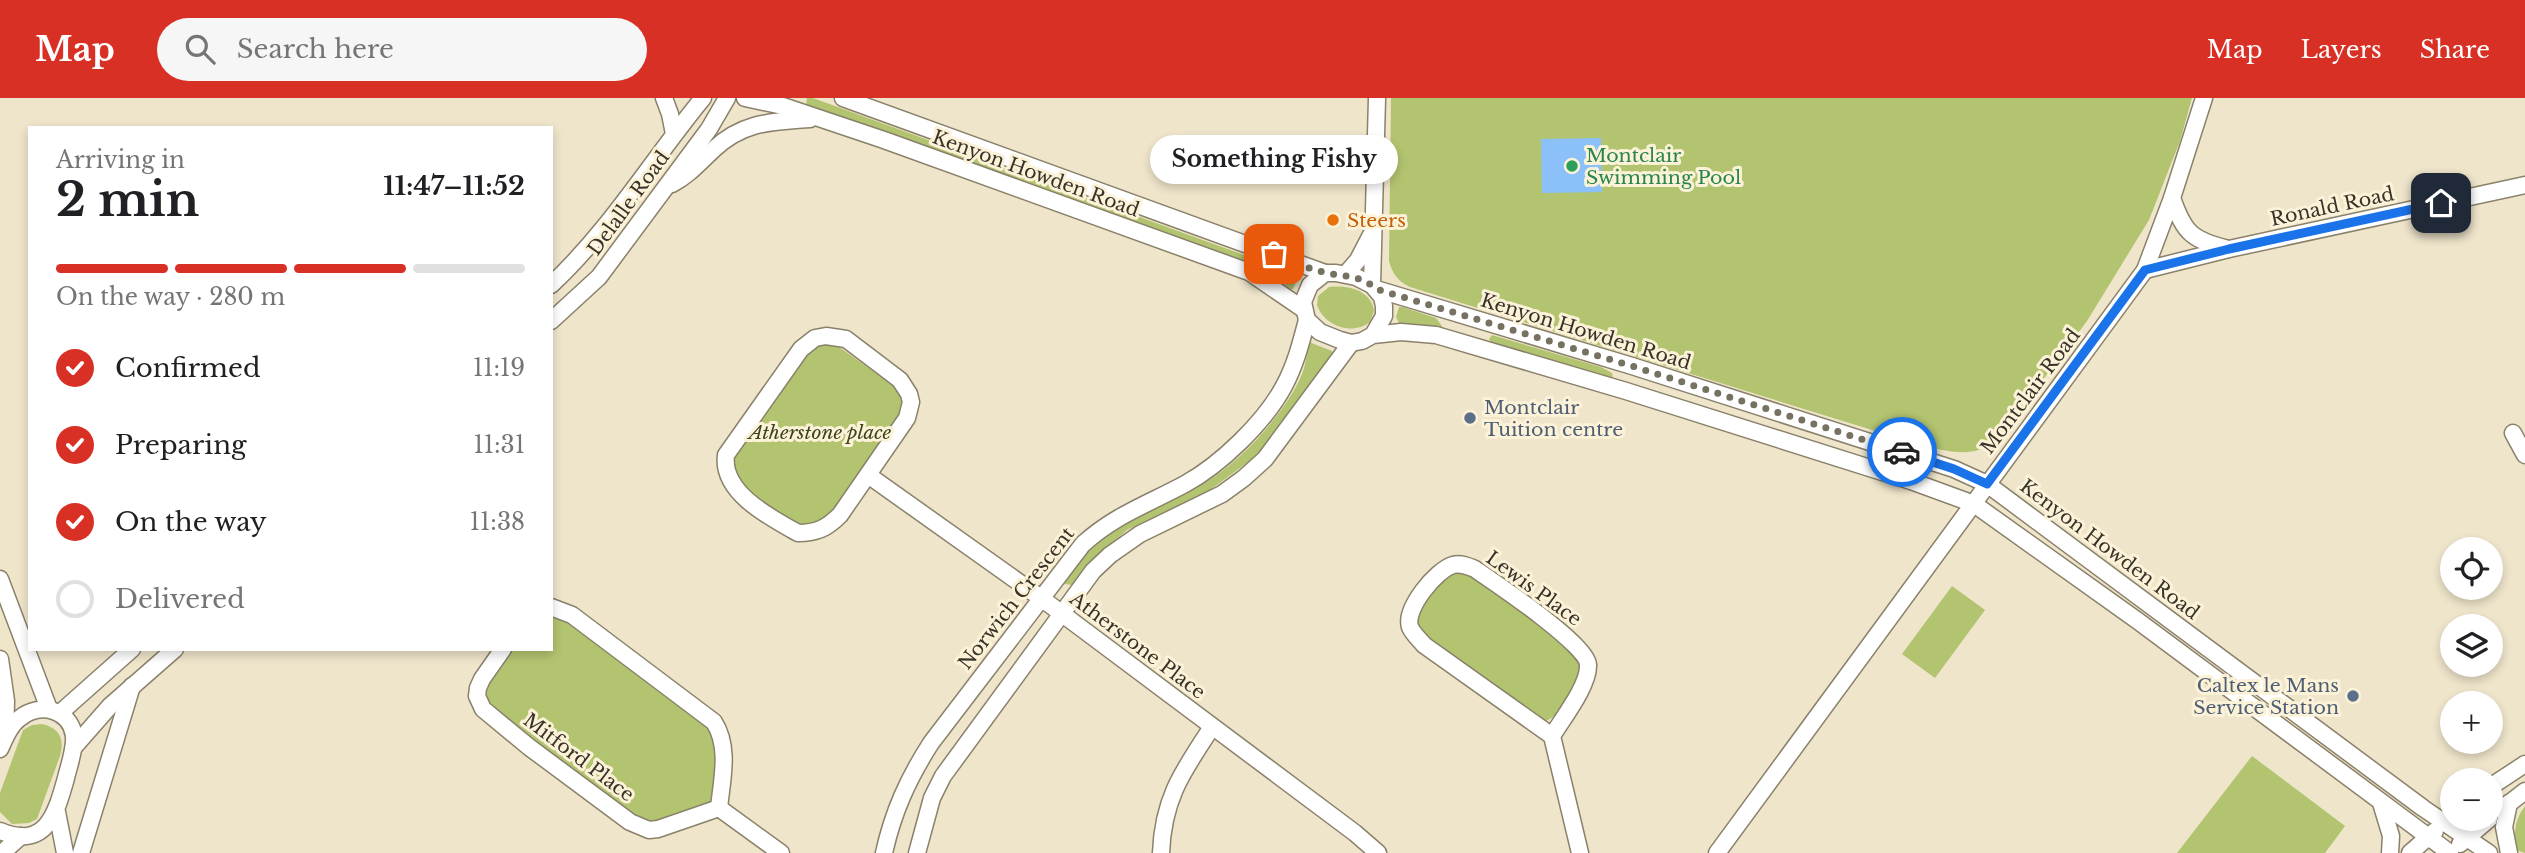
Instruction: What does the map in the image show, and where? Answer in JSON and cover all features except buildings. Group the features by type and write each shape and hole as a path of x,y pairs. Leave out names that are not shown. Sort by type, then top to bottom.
{"street":[{"path":"664,98 674,134"},
{"name":"Delalle Road","path":"553,283 578,260 703,98"},
{"name":"Delalle Road","path":"553,319 599,278 709,129 727,98"},
{"name":"Kenyon Howden Road","path":"745,98 784,102 819,118 1249,272 1305,315"},
{"name":"Kenyon Howden Road","path":"843,98 1325,273"},
{"path":"1374,287 1377,98"},
{"name":"Montclair Road","path":"1717,853 2145,270 2172,198 2204,98"},
{"path":"774,122 784,102"},
{"path":"667,187 687,177 734,133 759,123 819,118"},
{"name":"Ronald Road","path":"2145,270 2229,249 2525,185"},
{"path":"2172,198 2185,227 2199,241 2229,249"},
{"path":"1346,274 1358,260 1373,230"},
{"path":"1373,335 1384,316 1382,297 1374,287 1346,274 1325,273 1310,285 1303,302 1305,315 1320,332 1351,343 1373,335 1419,333 1459,342 1626,391 1911,481 1974,504 2450,853 2475,831"},
{"name":"Kenyon Howden Road","path":"1374,287 1954,469 1987,484 2239,671 2440,814"},
{"name":"Norwich Crescent","path":"884,853 890,823 914,768 1083,544 1102,527 1123,514 1187,483 1239,443 1282,390 1294,363 1305,315"},
{"path":"1459,342 1466,316"},
{"path":"836,336 846,340 900,380 909,394 911,410 907,418 868,475 840,515 829,525 810,533 798,533 784,525 738,492 728,477 725,461 729,450 802,349 815,338 836,336"},
{"path":"917,853 932,798 943,776 1093,571 1140,534 1222,494 1244,478 1265,458 1351,343"},
{"path":"1626,391 1632,366"},
{"path":"2513,433 2525,455"},
{"name":"Atherstone Place","path":"868,475 1041,598 1378,853"},
{"name":"Lewis Place","path":"1466,565 1475,569 1564,635 1583,651 1588,659 1586,679 1552,736 1424,645 1410,628 1412,607 1434,580 1450,566 1466,565"},
{"path":"0,579 28,647"},
{"path":"2137,621 2150,606"},
{"path":"553,608 572,615 713,722 720,732 723,755 719,808 781,853"},
{"path":"2,853 24,836 50,823 57,812 74,747 71,727 54,711 29,651"},
{"path":"2,743 20,718 38,709 54,711 129,651"},
{"path":"74,747 110,706 172,651"},
{"name":"Mitford Place","path":"502,651 478,688 477,695 483,709 529,747 638,827 649,830 667,827 719,808"},
{"path":"0,659 6,701 2,743"},
{"path":"2226,688 2239,671"},
{"path":"81,853 132,686"},
{"path":"1161,853 1162,829 1171,795 1212,727"},
{"path":"1552,736 1580,853"},
{"path":"2503,778 2525,764"},
{"path":"2503,808 2525,791"},
{"path":"2381,803 2391,836 2390,853"},
{"path":"2509,803 2504,827 2509,853"},
{"path":"57,812 65,853"},
{"path":"2410,853 2440,827"},
{"path":"0,831 24,836"},
{"name":"Kenyon Howden Road","path":"2458,831 2489,853"},
{"path":"24,836 30,853"}],"green space":[{"path":"807,98 1299,275 1293,289 1290,289 1277,277 1253,265 810,107 806,105"},
{"path":"1391,98 2192,98 2180,141 2149,220 2087,321 1998,440 1981,449 1964,452 1927,447 1406,285 1396,277 1389,261"},
{"path":"1329,287 1351,288 1368,298 1374,311 1370,322 1363,326 1347,328 1339,327 1326,318 1317,305 1318,296"},
{"path":"1399,307 1436,318 1444,329 1400,325 1396,317"},
{"path":"1492,335 1601,367 1612,373 1613,379 1493,345 1489,339"},
{"path":"1309,342 1332,351 1332,354 1251,460 1210,490 1127,530 1097,557 1072,585 1065,584 1064,580 1087,550 1113,529 1203,484 1246,450 1273,420 1295,389 1303,370"},
{"name":"Atherstone place","path":"818,344 835,344 895,387 906,406 903,417 822,524 811,528 794,525 737,484 732,459 737,447 811,349"},
{"path":"1467,570 1575,650 1583,671 1567,701 1550,719 1543,722 1432,645 1416,626 1416,609 1452,571"},
{"path":"1952,586 1985,610 1935,678 1902,654"},
{"path":"553,616 571,624 707,724 717,742 714,797 710,804 663,822 640,822 492,712 487,693 490,678 511,651 553,651"},
{"path":"41,724 52,728 59,735 62,744 60,756 37,819 29,823 12,824 0,812 0,793 23,730"},
{"path":"2252,756 2345,826 2325,853 2177,853"},
{"path":"2525,806 2525,853 2516,850 2515,838 2517,822"}],"water":[{"name":"Montclair Swimming Pool","path":"1601,138 1602,192 1542,193 1541,139"}],"way so far":[{"path":"1274,254 1325,273 1336,272 1356,277 1376,289 1632,366 1902,452"}],"place":[{"name":"Montclair Swimming Pool","path":"1572,166"},
{"name":"Steers","path":"1333,220"},
{"name":"Something Fishy","path":"1274,254"},
{"name":"Montclair Tuition centre","path":"1470,418"},
{"name":"Caltex le Mans Service Station","path":"2353,696"}],"route":[{"path":"1902,452 1954,469 1987,484 2145,270 2441,203"}]}
